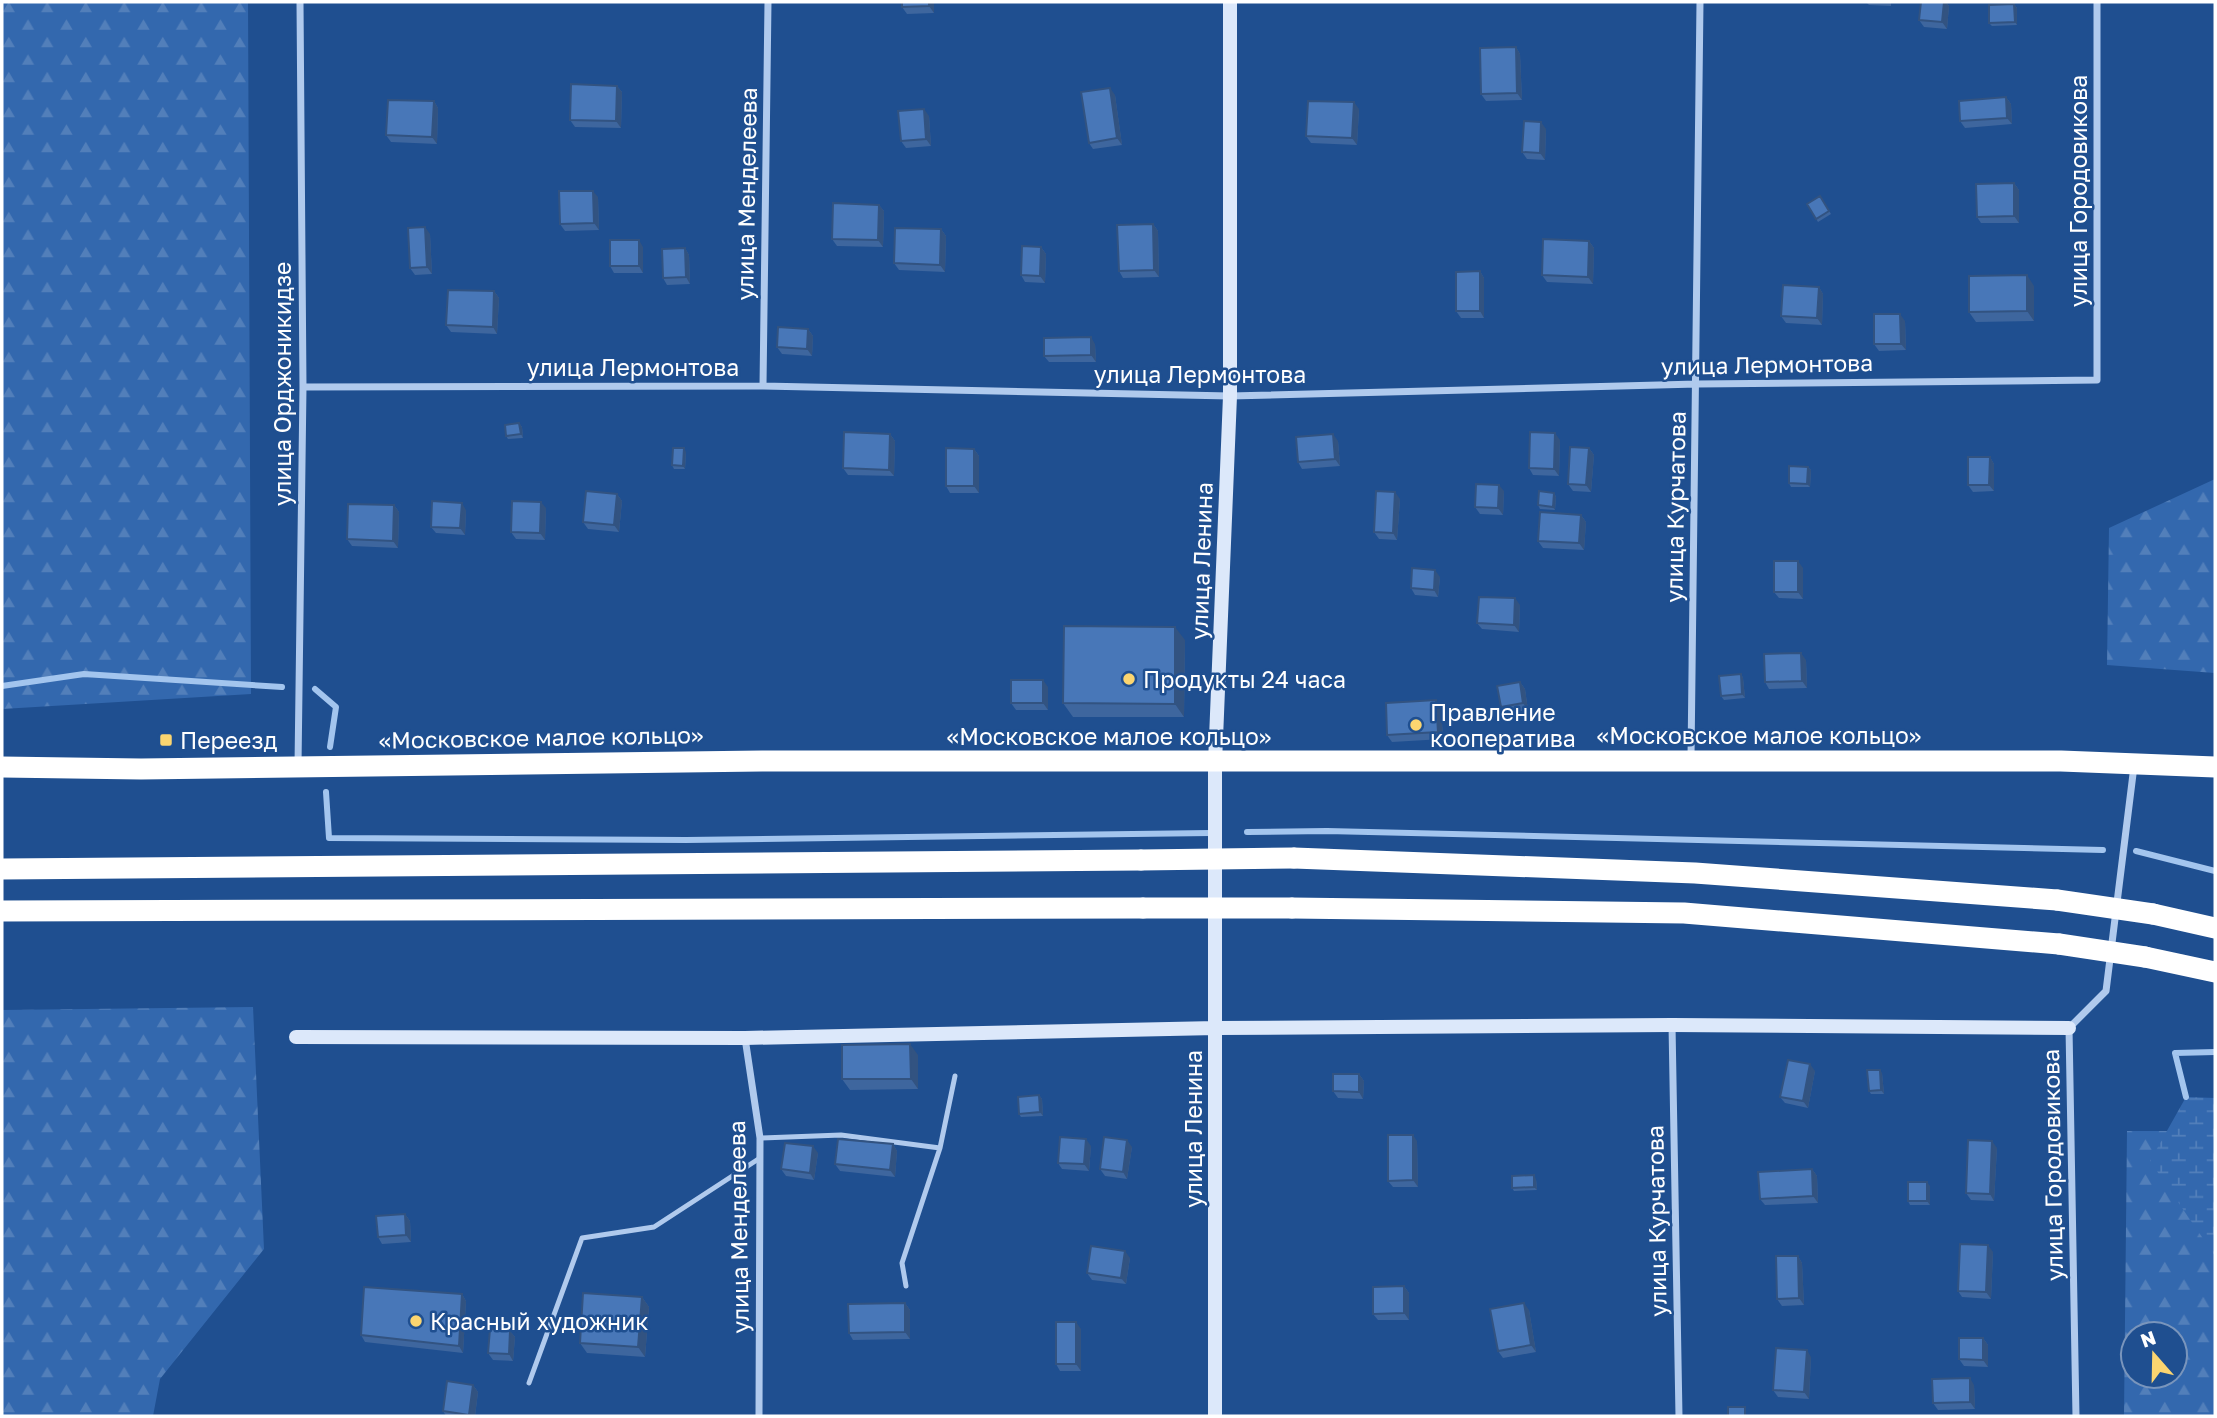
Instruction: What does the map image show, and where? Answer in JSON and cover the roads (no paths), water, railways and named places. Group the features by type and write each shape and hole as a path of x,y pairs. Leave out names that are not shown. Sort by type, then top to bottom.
{"highway":[{"name":"«Московское малое кольцо»","path":"2,767 762,761 2135,761 2215,767"},
{"path":"2,869 1294,858 1695,873 2056,900 2153,914 2215,928"},
{"path":"2,911 1292,908 1684,913 2059,944 2145,957 2215,972"}],"street":[{"name":"улица Орджоникидзе","path":"298,766 303,387 300,2"},
{"name":"улица Менделеева","path":"763,386 768,2"},
{"name":"улица Ленина","path":"1215,1416 1215,763 1230,396 1230,2"},
{"name":"улица Курчатова","path":"1691,761 1700,2"},
{"name":"улица Городовикова","path":"2097,2 2098,380"},
{"name":"улица Лермонтова","path":"303,387 763,386 1230,396 1697,384 2098,380"},
{"name":"улица Городовикова","path":"2076,1416 2069,1028 2106,991 2135,761"},
{"name":"улица Курчатова","path":"1672,1026 1679,1416"},
{"path":"296,1037 745,1038 1216,1028 2069,1028"},
{"name":"улица Менделеева","path":"745,1038 760,1138 759,1416"}],"lane":[{"path":"906,1286 902,1263 940,1149 955,1076"},
{"path":"760,1138 841,1135 940,1149"},
{"path":"529,1383 582,1238 654,1227 760,1158"}],"waterway":[{"path":"2,686 84,674 282,687"},
{"path":"315,689 336,707 330,747"},
{"path":"326,792 329,838 686,840 1211,833"},
{"path":"1247,832 1327,831 2103,850"},
{"path":"2136,851 2215,871"},
{"path":"2186,1097 2175,1053 2215,1052"}],"place":[{"name":"Продукты 24 часа","path":"1129,679"},
{"name":"Правление кооператива","path":"1416,725"},
{"name":"Переезд","path":"166,740"},
{"name":"Красный художник","path":"416,1321"}]}
